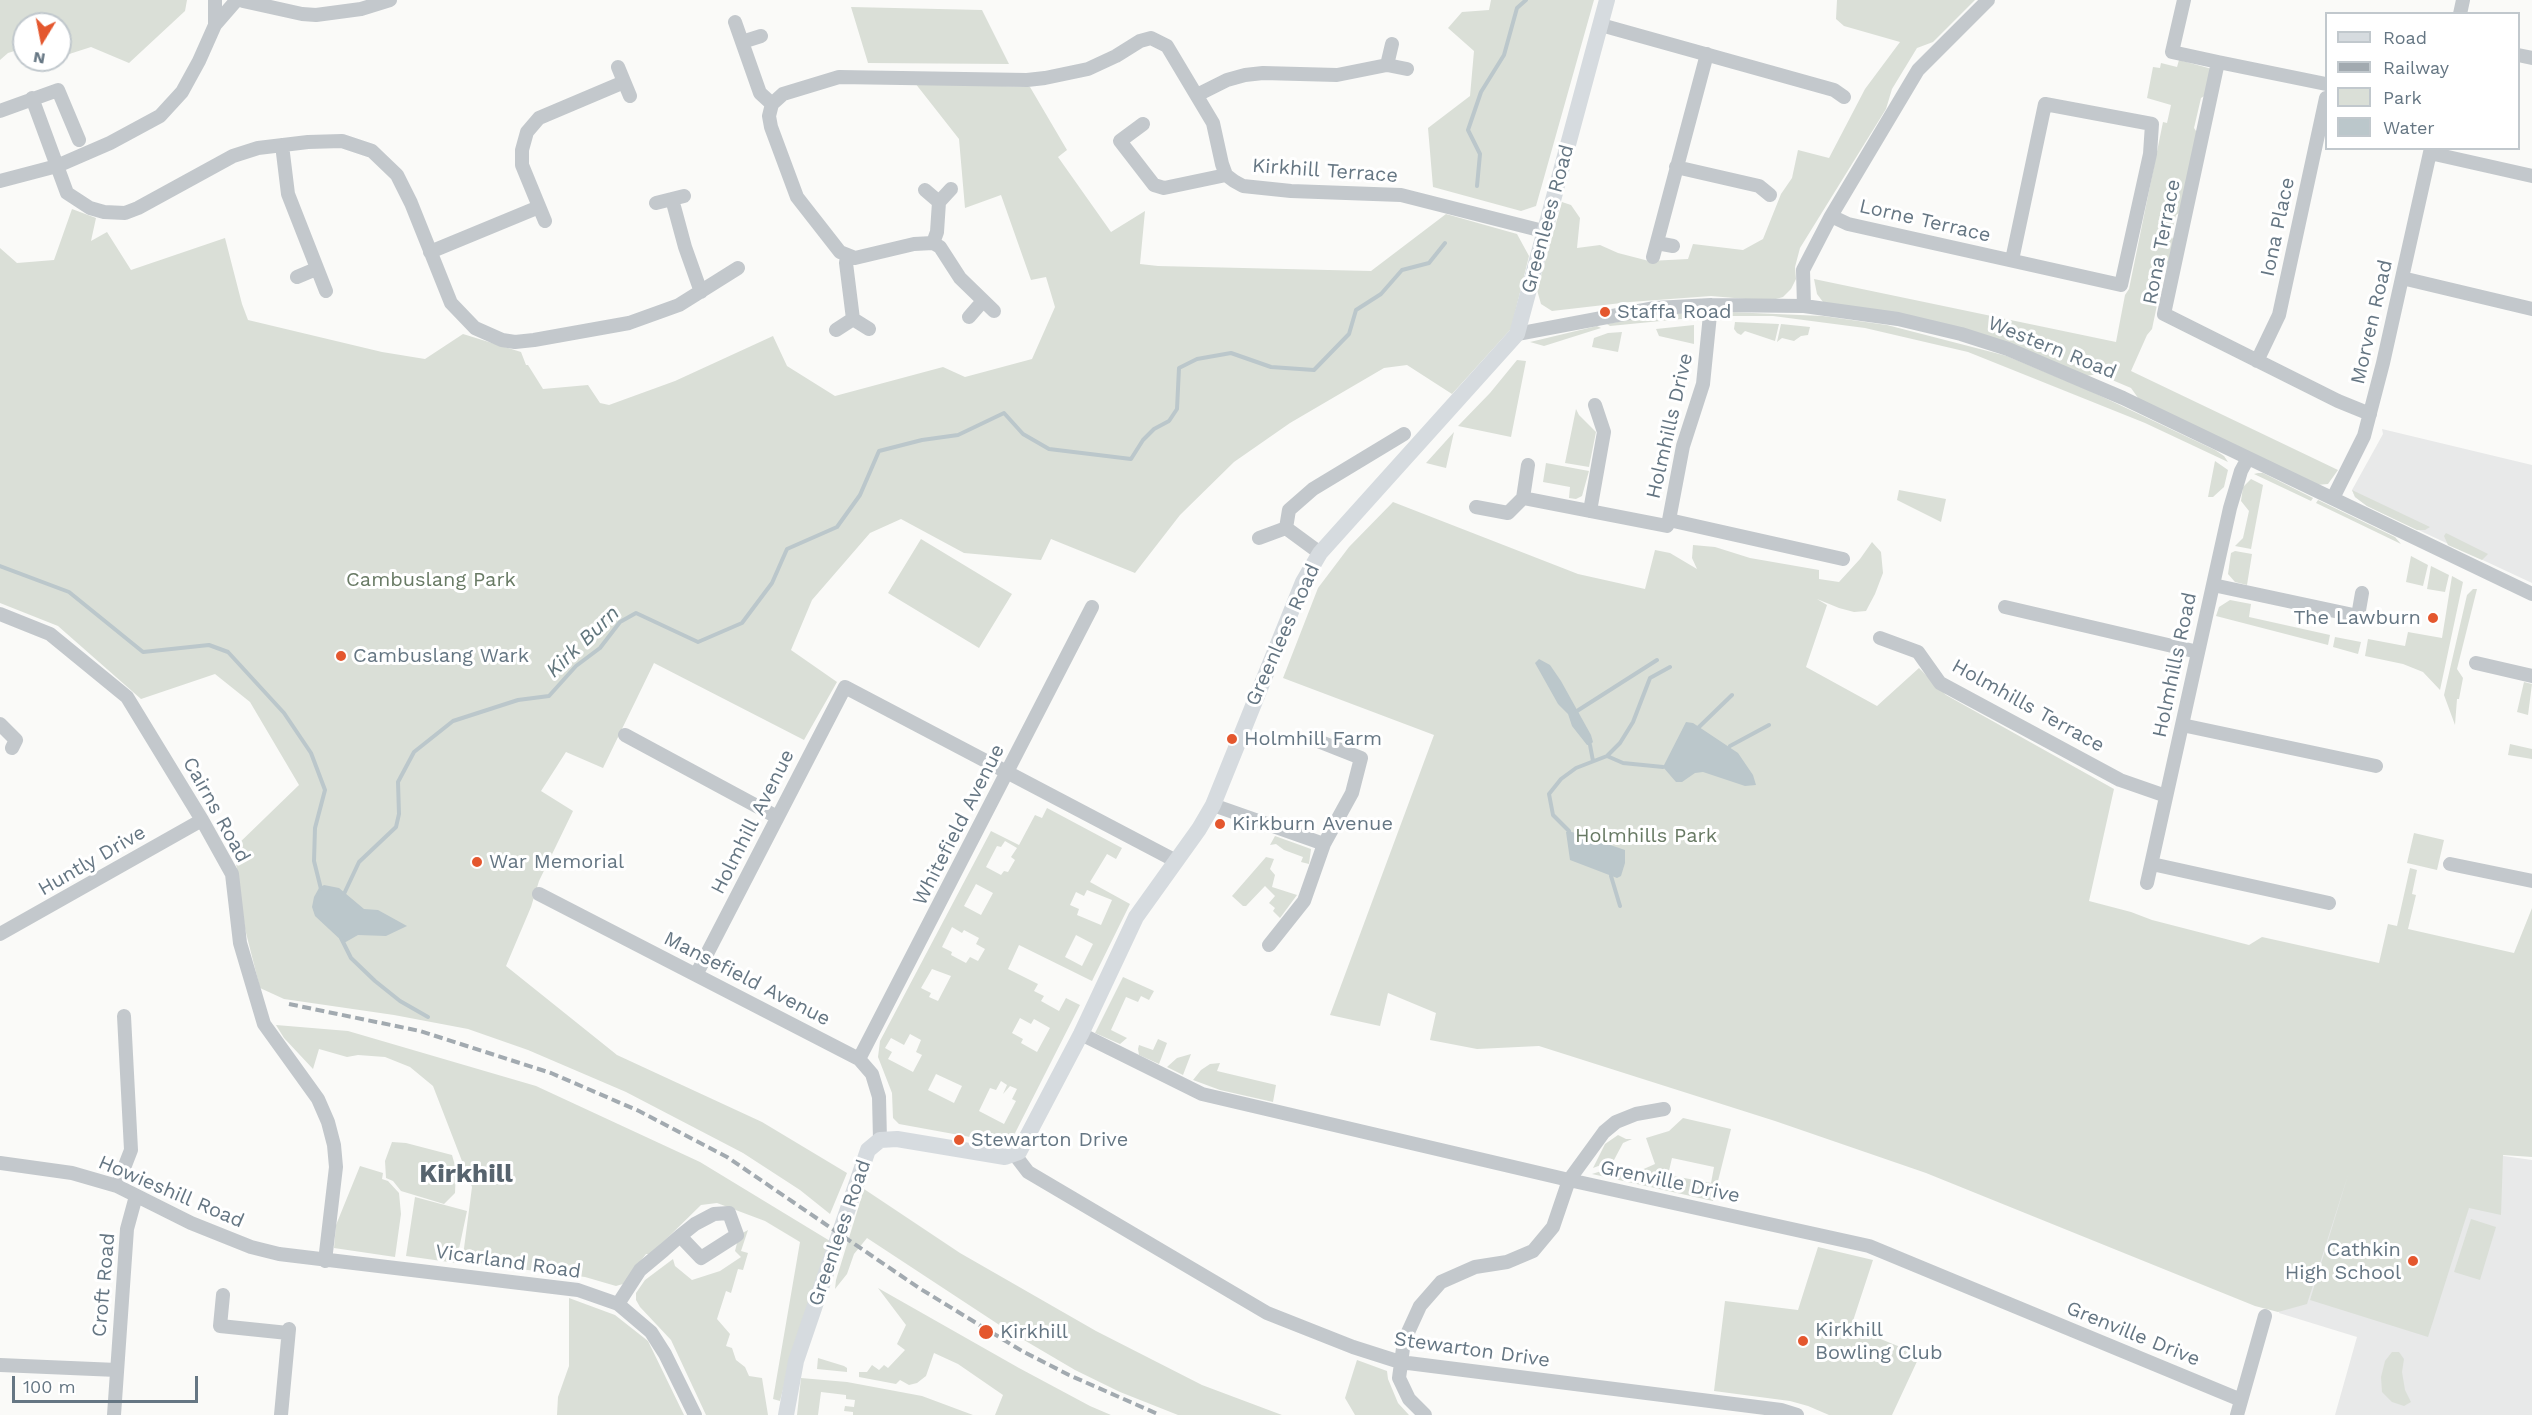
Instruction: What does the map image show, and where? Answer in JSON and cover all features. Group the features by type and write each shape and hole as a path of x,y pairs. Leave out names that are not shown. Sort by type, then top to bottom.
{"main road":[{"name":"Greenlees Road","path":"786,1415 794,1368 868,1150 880,1140 897,1139 1005,1157 1015,1155 1023,1146 1081,1034 1136,917 1213,805 1302,582 1320,553 1517,334 1607,0"}],"street":[{"path":"214,0 215,25"},
{"path":"0,181 57,166 110,143 160,116 182,92 215,25 238,1 277,4 302,14 316,15 361,9 390,0"},
{"path":"1804,306 1803,270 1831,216 1918,70 1988,0"},
{"path":"2184,0 2172,52 2325,84"},
{"path":"735,22 760,93 772,104 769,116 771,127 797,197 840,252 847,257 855,258 914,244 933,243 939,247 960,278 982,302 994,311"},
{"path":"1601,25 1834,90 1844,96"},
{"path":"742,42 761,36"},
{"name":"Kirkhill Terrace","path":"772,104 783,94 839,77 1027,80 1045,78 1088,69 1116,56 1140,41 1151,38 1167,46 1213,123 1226,175 1243,186 1401,195 1544,231"},
{"path":"1387,65 1392,44"},
{"path":"1673,246 1655,250 1707,54"},
{"name":"Rona Terrace","path":"2218,62 2164,314 2338,401 2370,414"},
{"path":"1197,95 1227,80 1245,75 1263,73 1337,75 1387,65 1407,69"},
{"path":"618,67 630,96"},
{"path":"545,221 522,165 522,150 531,127 539,118 624,82"},
{"path":"0,111 52,90 60,91 79,140"},
{"path":"32,98 67,193 76,200 104,212 125,213 138,208 233,156 258,148 342,141 372,152 397,175 457,311 475,328 488,335 515,342 629,323 680,305 738,268"},
{"name":"Iona Place","path":"2257,361 2279,315 2325,103"},
{"name":"Lorne Terrace","path":"1831,216 1848,224 2121,285 2150,154 2152,124 2045,104 2012,260"},
{"path":"1143,124 1120,141 1154,186 1164,188 1226,175"},
{"path":"282,145 288,194 326,291"},
{"path":"2431,151 2532,176"},
{"name":"Morven Road","path":"2333,498 2364,435 2370,414 2431,151"},
{"path":"1676,167 1759,186 1770,195"},
{"path":"925,189 939,202"},
{"path":"933,243 937,232 939,202 951,189"},
{"path":"657,203 678,198 692,270 701,292"},
{"path":"430,252 539,207"},
{"path":"847,257 853,319"},
{"path":"297,277 316,269"},
{"path":"2402,278 2532,309"},
{"path":"969,317 982,302"},
{"name":"Western Road","path":"1517,334 1655,308 1711,304 1804,306 1898,319 1961,334 2008,349 2123,398 2532,594"},
{"name":"Holmhills Drive","path":"1669,520 1683,446 1703,384 1711,304"},
{"path":"853,319 869,329"},
{"path":"836,330 853,319"},
{"path":"1590,511 1604,432 1595,405"},
{"path":"1286,528 1289,510 1313,489 1404,434"},
{"name":"Holmhills Road","path":"2147,883 2230,508 2241,471 2248,458"},
{"path":"1476,507 1508,513 1523,498 1528,465"},
{"path":"1523,498 1667,526 1669,520 1843,559"},
{"path":"1286,528 1320,553"},
{"path":"1259,538 1286,528"},
{"path":"2212,585 2358,616 2362,593"},
{"name":"Whitefield Avenue","path":"860,1059 1092,607"},
{"path":"2005,607 2198,652"},
{"name":"Cairns Road","path":"0,614 50,634 127,697 232,874 240,943 264,1024 318,1099 328,1122 336,1167 325,1261"},
{"name":"Holmhills Terrace","path":"1880,638 1918,652 1940,683 2120,780 2166,796"},
{"path":"2476,663 2532,676"},
{"name":"Holmhill Avenue","path":"696,975 845,687 1008,774"},
{"path":"0,724 16,740 12,748"},
{"path":"2182,725 2376,766"},
{"path":"625,735 777,817"},
{"path":"1269,945 1304,901 1324,844 1352,793 1361,758 1313,739"},
{"path":"1008,774 1176,861"},
{"path":"1213,805 1324,844"},
{"name":"Huntly Drive","path":"0,934 202,820"},
{"path":"2152,864 2329,903"},
{"path":"2450,864 2532,881"},
{"name":"Mansefield Avenue","path":"539,894 860,1059"},
{"path":"117,1186 131,1143 124,1016"},
{"name":"Grenville Drive","path":"1081,1034 1202,1094 1569,1180 1869,1246 2241,1400"},
{"path":"860,1059 872,1074 879,1097 880,1140"},
{"path":"1425,1415 1409,1399 1399,1378 1404,1341 1420,1306 1441,1282 1475,1267 1507,1262 1533,1251 1553,1227 1569,1180 1604,1132 1616,1122 1636,1114 1664,1109"},
{"name":"Stewarton Drive","path":"1015,1155 1028,1172 1267,1313 1353,1347 1400,1362 1781,1410 1797,1415"},
{"name":"Howieshill Road","path":"0,1163 72,1173 117,1186 191,1223 252,1247 325,1261"},
{"name":"Croft Road","path":"114,1415 127,1229 136,1196"},
{"path":"618,1304 640,1270 680,1236"},
{"name":"Vicarland Road","path":"325,1261 424,1270 578,1290 618,1304 651,1332 665,1354 695,1415"},
{"path":"223,1295 220,1326 288,1331 281,1415"},
{"path":"2237,1415 2265,1316"},
{"path":"0,1365 117,1370"}],"shaded area":[{"path":"2382,429 2532,465 2532,583 2367,506 2355,497 2352,490 2383,434"},
{"name":"Cathkin High School","path":"2478,1146 2504,1156 2532,1160 2532,1415 2335,1415 2357,1337 2279,1313 2286,1289 2307,1165"}],"green space":[{"path":"0,0 187,0 185,11 129,63 91,47 72,53 72,12 12,12 12,52 0,60"},
{"path":"1491,0 1594,0 1536,206 1521,211 1433,187 1428,128 1470,96 1474,51 1448,28 1462,12 1489,10"},
{"path":"1837,0 1975,0 1933,42 1917,48 1892,89 1886,109 1800,248 1795,267 1796,279 1791,289 1783,297 1769,301 1711,296 1552,311 1541,304 1537,290 1562,202 1571,205 1580,218 1577,248 1600,245 1618,253 1649,261 1688,259 1693,244 1743,250 1763,239 1781,194 1792,178 1798,150 1829,158 1865,89 1900,42 1844,26 1836,19"},
{"path":"851,7 982,10 1009,64 868,63"},
{"path":"2179,60 2212,69 2206,95 2201,98 2194,128 2198,134 2181,212 2176,215 2171,235 2174,241 2170,261 2165,267 2152,329 2131,371 2338,470 2328,484 2316,485 2141,402 2131,388 2098,374 2086,376 1999,343 1826,306 1817,294 1814,279 2116,342 2163,122 2167,123 2171,105 2147,98 2153,67 2160,68 2161,63 2177,67"},
{"name":"Cambuslang Park","path":"915,83 1030,87 1067,150 1058,157 1111,232 1145,211 1140,264 1371,271 1446,214 1517,234 1529,256 1511,329 1452,394 1407,365 1384,368 1290,423 1234,462 1180,515 1135,573 1051,539 1041,560 964,553 901,519 870,533 812,600 791,650 837,682 804,740 654,663 603,768 566,752 541,791 573,811 539,881 531,907 506,966 617,1055 762,1122 847,1173 830,1214 800,1190 743,1153 626,1092 528,1050 468,1029 394,1015 284,999 260,988 245,929 234,848 299,785 250,702 215,674 141,699 58,626 0,603 0,248 17,263 54,260 72,209 96,218 91,241 107,232 131,270 225,238 248,320 382,352 425,359 463,334 521,352 526,365 543,389 588,385 600,403 609,405 675,381 773,336 787,366 835,396 943,367 965,377 1032,359 1055,307 1046,277 1031,280 1001,195 965,208 959,139"},
{"path":"1729,312 1823,316 1887,325 2007,356 2088,390 2215,450 2228,462 2145,423 1968,352 1865,328 1773,316 1722,316"},
{"path":"1681,313 1691,318 1610,326 1607,324 1657,314"},
{"path":"1735,322 1779,324 1775,341 1745,331 1741,335 1734,329"},
{"path":"1781,324 1810,327 1808,335 1801,336 1794,341 1782,338 1777,342"},
{"path":"1694,325 1694,344 1659,336 1656,329"},
{"path":"1597,326 1601,328 1544,346 1530,342"},
{"path":"1622,332 1618,352 1592,347 1594,338 1608,333"},
{"path":"1517,360 1526,361 1511,437 1458,426 1490,393"},
{"path":"1576,409 1596,432 1589,467 1565,463"},
{"path":"1454,432 1446,468 1426,463"},
{"path":"2215,461 2228,470 2224,487 2213,497 2208,497"},
{"path":"1546,463 1589,471 1582,496 1576,499 1569,498 1570,487 1543,482"},
{"path":"2263,473 2313,498 2311,501 2254,474"},
{"path":"2251,479 2263,485 2251,549 2235,546 2243,538 2249,511 2241,501 2243,487"},
{"path":"1899,490 1946,499 1941,522 1897,500"},
{"path":"2352,490 2430,527 2417,530 2367,506 2355,497"},
{"path":"2318,500 2395,537 2401,544 2316,503"},
{"name":"Holmhills Park","path":"1393,502 1578,574 1645,589 1655,550 1670,553 1697,569 1692,558 1693,545 1715,547 1750,558 1819,570 1819,579 1839,582 1872,542 1881,552 1883,573 1875,594 1866,611 1854,612 1817,599 1827,605 1806,667 1877,706 1919,668 1946,695 2114,789 2089,901 2249,945 2262,937 2379,963 2388,924 2397,926 2410,868 2417,870 2412,894 2416,895 2408,929 2514,953 2532,908 2532,1157 2503,1155 2501,1215 2469,1208 2428,1337 2310,1300 2348,1175 2307,1304 2278,1312 2255,1306 1926,1173 1775,1121 1539,1046 1477,1049 1430,1040 1436,1013 1388,993 1380,1026 1330,1015 1434,735 1283,678 1318,588 1349,547"},
{"path":"2446,533 2488,554 2482,560 2448,545 2444,536"},
{"path":"921,539 1012,594 979,648 888,593"},
{"path":"2235,551 2252,554 2247,585 2235,582 2228,574 2231,553"},
{"path":"2411,556 2428,565 2423,586 2406,582"},
{"path":"2431,566 2449,575 2445,592 2427,589"},
{"path":"2452,576 2463,582 2440,690 2423,672 2403,664 2365,656 2368,639 2405,646 2408,632 2442,638"},
{"path":"2473,589 2477,589 2457,669 2463,678 2459,699 2457,699 2455,725 2444,695 2467,595"},
{"path":"2230,600 2251,604 2249,617 2330,635 2328,645 2216,616 2219,607"},
{"path":"2335,637 2361,642 2358,654 2333,647"},
{"path":"2524,682 2532,684 2528,715 2517,712"},
{"path":"2510,744 2532,749 2532,759 2508,755"},
{"path":"1047,808 1122,848 1116,859 1107,854 1090,882 1130,904 1092,981 1019,945 1008,969 1038,984 1034,991 1044,996 1041,1001 1059,1011 1066,998 1080,1005 1011,1141 981,1139 899,1124 893,1118 892,1093 878,1057 880,1041 991,831 1019,845 1035,815 1042,818","holes":["1005,841 1017,848 1011,857 1015,860 1008,872 1004,871 1001,875 986,867 997,846 1001,847","976,884 993,893 981,915 964,906","1087,890 1112,900 1101,925 1077,915 1079,909 1070,905 1076,892 1084,896","952,927 979,938 976,944 985,949 978,961 970,957 966,963 951,955 952,952 942,947","1076,935 1093,944 1082,966 1065,957","932,969 951,976 938,1001 929,997 931,993 921,988","1020,1018 1031,1024 1034,1019 1050,1028 1037,1052 1021,1043 1023,1039 1012,1033","910,1034 921,1040 916,1052 922,1055 913,1072 888,1059 892,1052 885,1048 891,1038 904,1045","936,1074 962,1086 954,1103 928,1090","1001,1081 1007,1085 1003,1094 1010,1086 1017,1089 1012,1099 1016,1101 1004,1124 979,1111 990,1088 996,1090"]},
{"path":"2414,833 2444,840 2437,870 2407,863"},
{"path":"1275,836 1311,849 1309,864 1301,862 1303,857 1284,850 1276,844 1270,845"},
{"path":"1266,857 1274,859 1270,869 1275,875 1272,887 1297,895 1280,918 1273,911 1275,908 1269,903 1275,896 1265,886 1246,906 1232,896"},
{"path":"1123,977 1154,991 1149,1000 1141,996 1138,1002 1126,997 1111,1030 1127,1038 1120,1044 1095,1033"},
{"path":"276,1025 348,1031 536,1086 700,1162 830,1241 791,1358 780,1401 773,1399 800,1242 765,1221 717,1203 701,1205 651,1254 646,1254 623,1284 616,1286 585,1277 487,1265 463,1256 472,1187 433,1086 410,1067 385,1057 358,1055 347,1057 319,1049 313,1069 284,1038"},
{"path":"1158,1039 1167,1043 1159,1064 1139,1055 1138,1049 1139,1045 1153,1050"},
{"path":"1191,1054 1183,1075 1167,1067 1177,1058"},
{"path":"1220,1063 1217,1071 1276,1085 1273,1102 1220,1090 1193,1080 1210,1064"},
{"path":"1683,1118 1731,1129 1713,1201 1592,1174 1617,1166 1621,1166 1629,1173 1637,1172 1655,1164 1646,1138 1669,1131","holes":["1672,1158 1714,1167 1711,1183 1668,1175"]},
{"path":"1618,1135 1632,1139 1623,1143 1614,1160 1593,1168 1605,1144"},
{"path":"392,1142 406,1143 452,1155 456,1169 455,1193 444,1204 401,1191 393,1181 386,1178 385,1161"},
{"path":"360,1166 383,1173 382,1179 388,1181 399,1193 401,1214 395,1257 334,1248 336,1225"},
{"path":"864,1189 960,1253 1096,1331 1202,1385 1282,1415 1178,1415 1120,1392 1075,1370 1007,1330 867,1238 854,1254 847,1274 835,1289"},
{"path":"415,1197 467,1211 456,1263 406,1256"},
{"path":"2471,1219 2496,1227 2480,1280 2454,1272"},
{"path":"748,1230 741,1251 748,1253 743,1270 738,1269 731,1293 726,1291 717,1319 730,1334 726,1346 732,1348 736,1360 745,1367 749,1376 762,1378 768,1415 706,1415 671,1340 640,1307 636,1300 636,1293 645,1280 673,1259 675,1266 692,1280 720,1271 741,1257 735,1251 739,1235"},
{"name":"Kirkhill Bowling Club","path":"1818,1247 1873,1260 1851,1327 1920,1355 1892,1415 1829,1415 1790,1401 1714,1391 1725,1301 1798,1310"},
{"path":"878,1288 1019,1368 1111,1415 995,1415 1003,1395 958,1364 934,1353 926,1376 917,1383 909,1385 900,1380 896,1384 859,1377 859,1372 867,1372 872,1365 879,1370 884,1365 888,1368 905,1350 897,1344 906,1325"},
{"path":"569,1298 615,1315 648,1341 684,1415 557,1415 558,1397 569,1366"},
{"path":"2392,1352 2399,1352 2404,1359 2402,1372 2405,1390 2411,1402 2404,1406 2392,1402 2382,1392 2381,1377 2385,1361"},
{"path":"818,1358 844,1366 847,1372 817,1369"},
{"path":"1357,1360 1387,1371 1398,1403 1409,1415 1355,1415 1345,1398"},
{"path":"801,1378 847,1382 922,1396 973,1415 853,1415 853,1412 844,1411 845,1406 854,1407 855,1400 846,1399 846,1395 821,1392 818,1415 797,1415"}],"water":[{"path":"1539,659 1550,665 1561,681 1591,735 1593,742 1590,745 1587,745 1572,726 1568,714 1558,704 1535,663"},
{"path":"1686,722 1693,723 1738,753 1753,775 1756,785 1745,786 1703,772 1695,773 1682,782 1676,782 1663,767"},
{"path":"1569,831 1625,850 1625,863 1621,876 1617,878 1570,860 1566,832"},
{"path":"324,885 339,888 364,909 378,910 407,926 386,936 358,935 344,943 315,916 312,907 314,897 319,888"}],"waterway":[{"name":"Kirk Burn","path":"1477,186 1480,154 1468,130 1481,92 1504,55 1517,8 1526,0"},
{"name":"Kirk Burn","path":"343,896 359,862 396,827 399,814 398,782 414,752 453,721 518,700 549,696 576,666 600,648 620,622 636,613 698,642 742,623 772,583 787,549 837,527 860,495 879,451 922,440 958,435 1004,413 1023,434 1049,449 1131,459 1143,440 1154,429 1169,421 1177,409 1179,368 1197,359 1231,353 1271,367 1314,370 1349,334 1356,310 1381,294 1402,270 1429,263 1445,243"},
{"path":"0,566 69,592 143,652 209,645 228,652 284,713 311,753 325,790 315,828 314,861 321,889"},
{"path":"1577,711 1657,660"},
{"path":"1607,756 1620,743 1633,722 1650,678 1670,667"},
{"path":"1699,727 1732,695"},
{"path":"1730,746 1769,725"},
{"path":"1590,745 1593,761"},
{"path":"1569,831 1553,815 1549,794 1561,779 1576,768 1607,756 1623,763 1663,767"},
{"path":"1611,876 1620,906"},
{"name":"Kirk Burn","path":"341,938 351,958 375,981 400,1001 428,1017"}],"railway":[{"path":"289,1004 420,1031 551,1073 639,1111 727,1157 919,1288 1022,1351 1069,1375 1160,1415"}],"place":[{"name":"Staffa Road","path":"1605,312"},
{"name":"The Lawburn","path":"2433,618"},
{"name":"Cambuslang Wark","path":"341,656"},
{"name":"Holmhill Farm","path":"1232,739"},
{"name":"Kirkburn Avenue","path":"1220,824"},
{"name":"War Memorial","path":"477,862"},
{"name":"Stewarton Drive","path":"959,1140"},
{"name":"Cathkin High School","path":"2413,1261"},
{"name":"Kirkhill","path":"986,1332"},
{"name":"Kirkhill Bowling Club","path":"1803,1341"}],"district":[{"name":"Kirkhill","path":"466,1174"}]}
